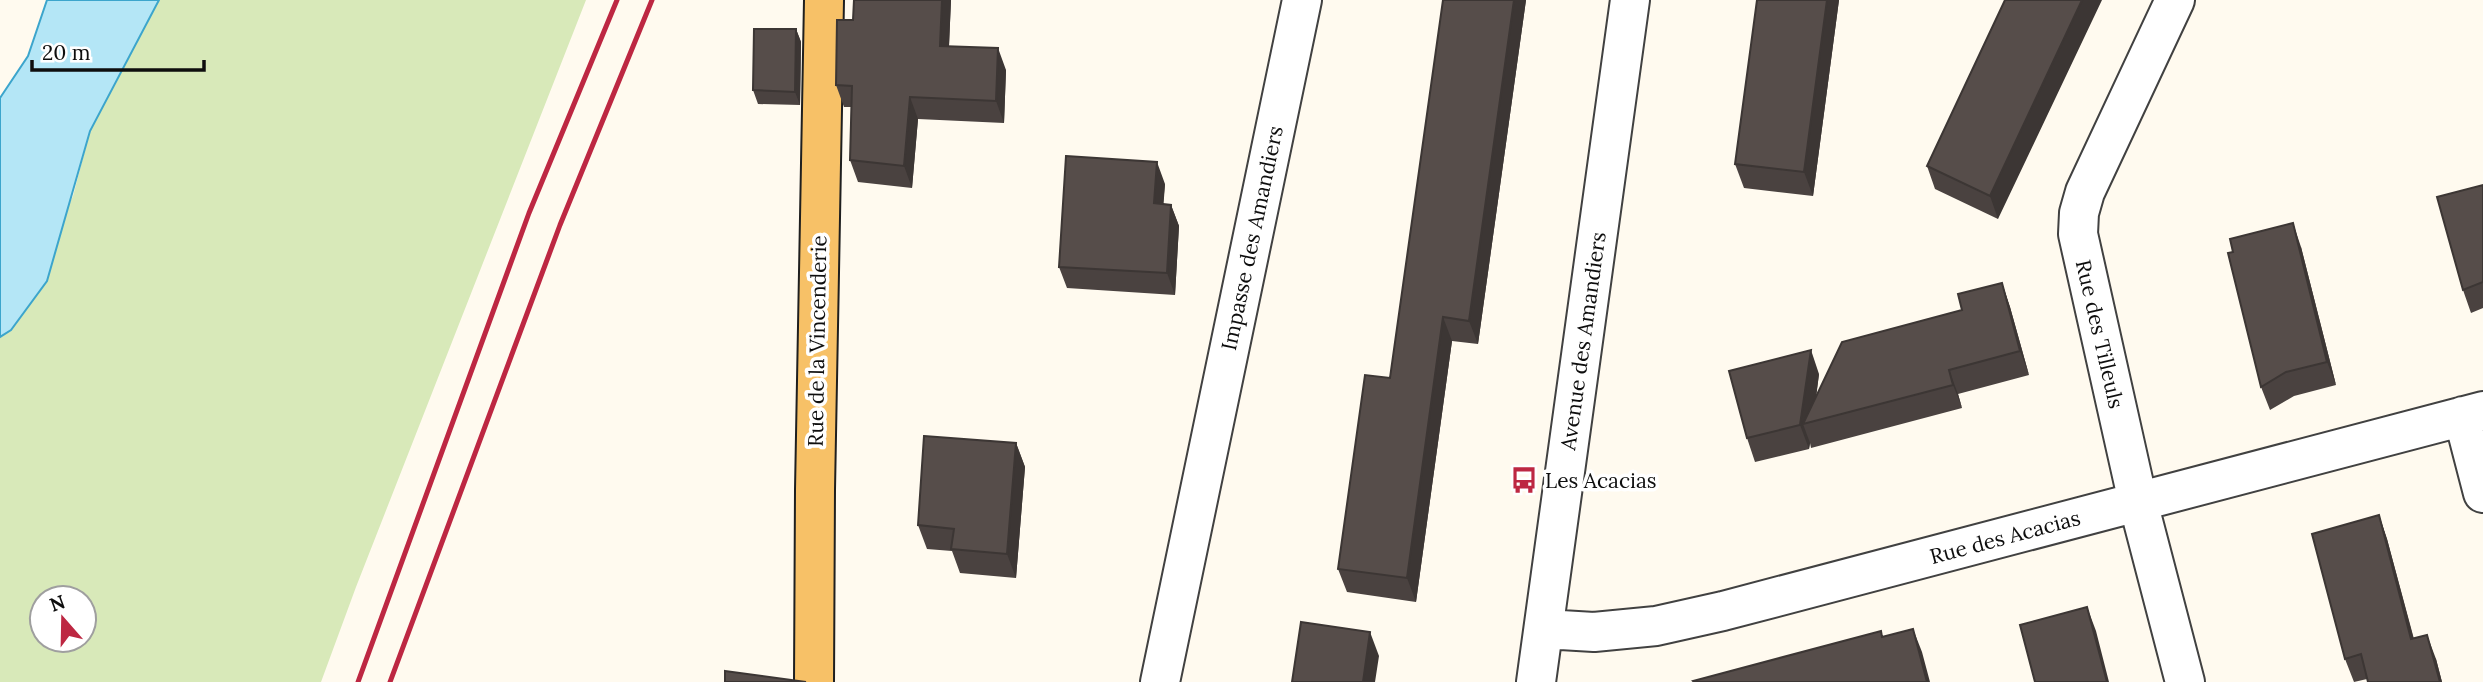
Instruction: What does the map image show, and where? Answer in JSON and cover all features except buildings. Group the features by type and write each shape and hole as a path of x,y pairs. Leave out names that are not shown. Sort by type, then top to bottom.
{"main road":[{"name":"Rue de la Vincenderie","path":"814,682 824,0"}],"street":[{"name":"Impasse des Amandiers","path":"1160,682 1302,0"},
{"name":"Avenue des Amandiers","path":"1536,682 1630,0"},
{"name":"Rue des Tilleuls","path":"2175,0 2085,192 2079,213 2078,234 2138,502 2185,682"},
{"name":"Rue des Acacias","path":"1544,629 1594,632 1656,626 1710,614 2473,414 2483,493"}],"green space":[{"path":"159,0 586,0 321,682 0,682 0,337 11,330 73,196 90,131"}],"water":[{"path":"47,0 159,0 90,131 47,281 11,330 0,337 0,98 28,56"}],"railway":[{"path":"358,682 529,213 617,0"},
{"path":"390,682 560,225 652,0"}],"place":[{"name":"Les Acacias","path":"1524,480"}]}
